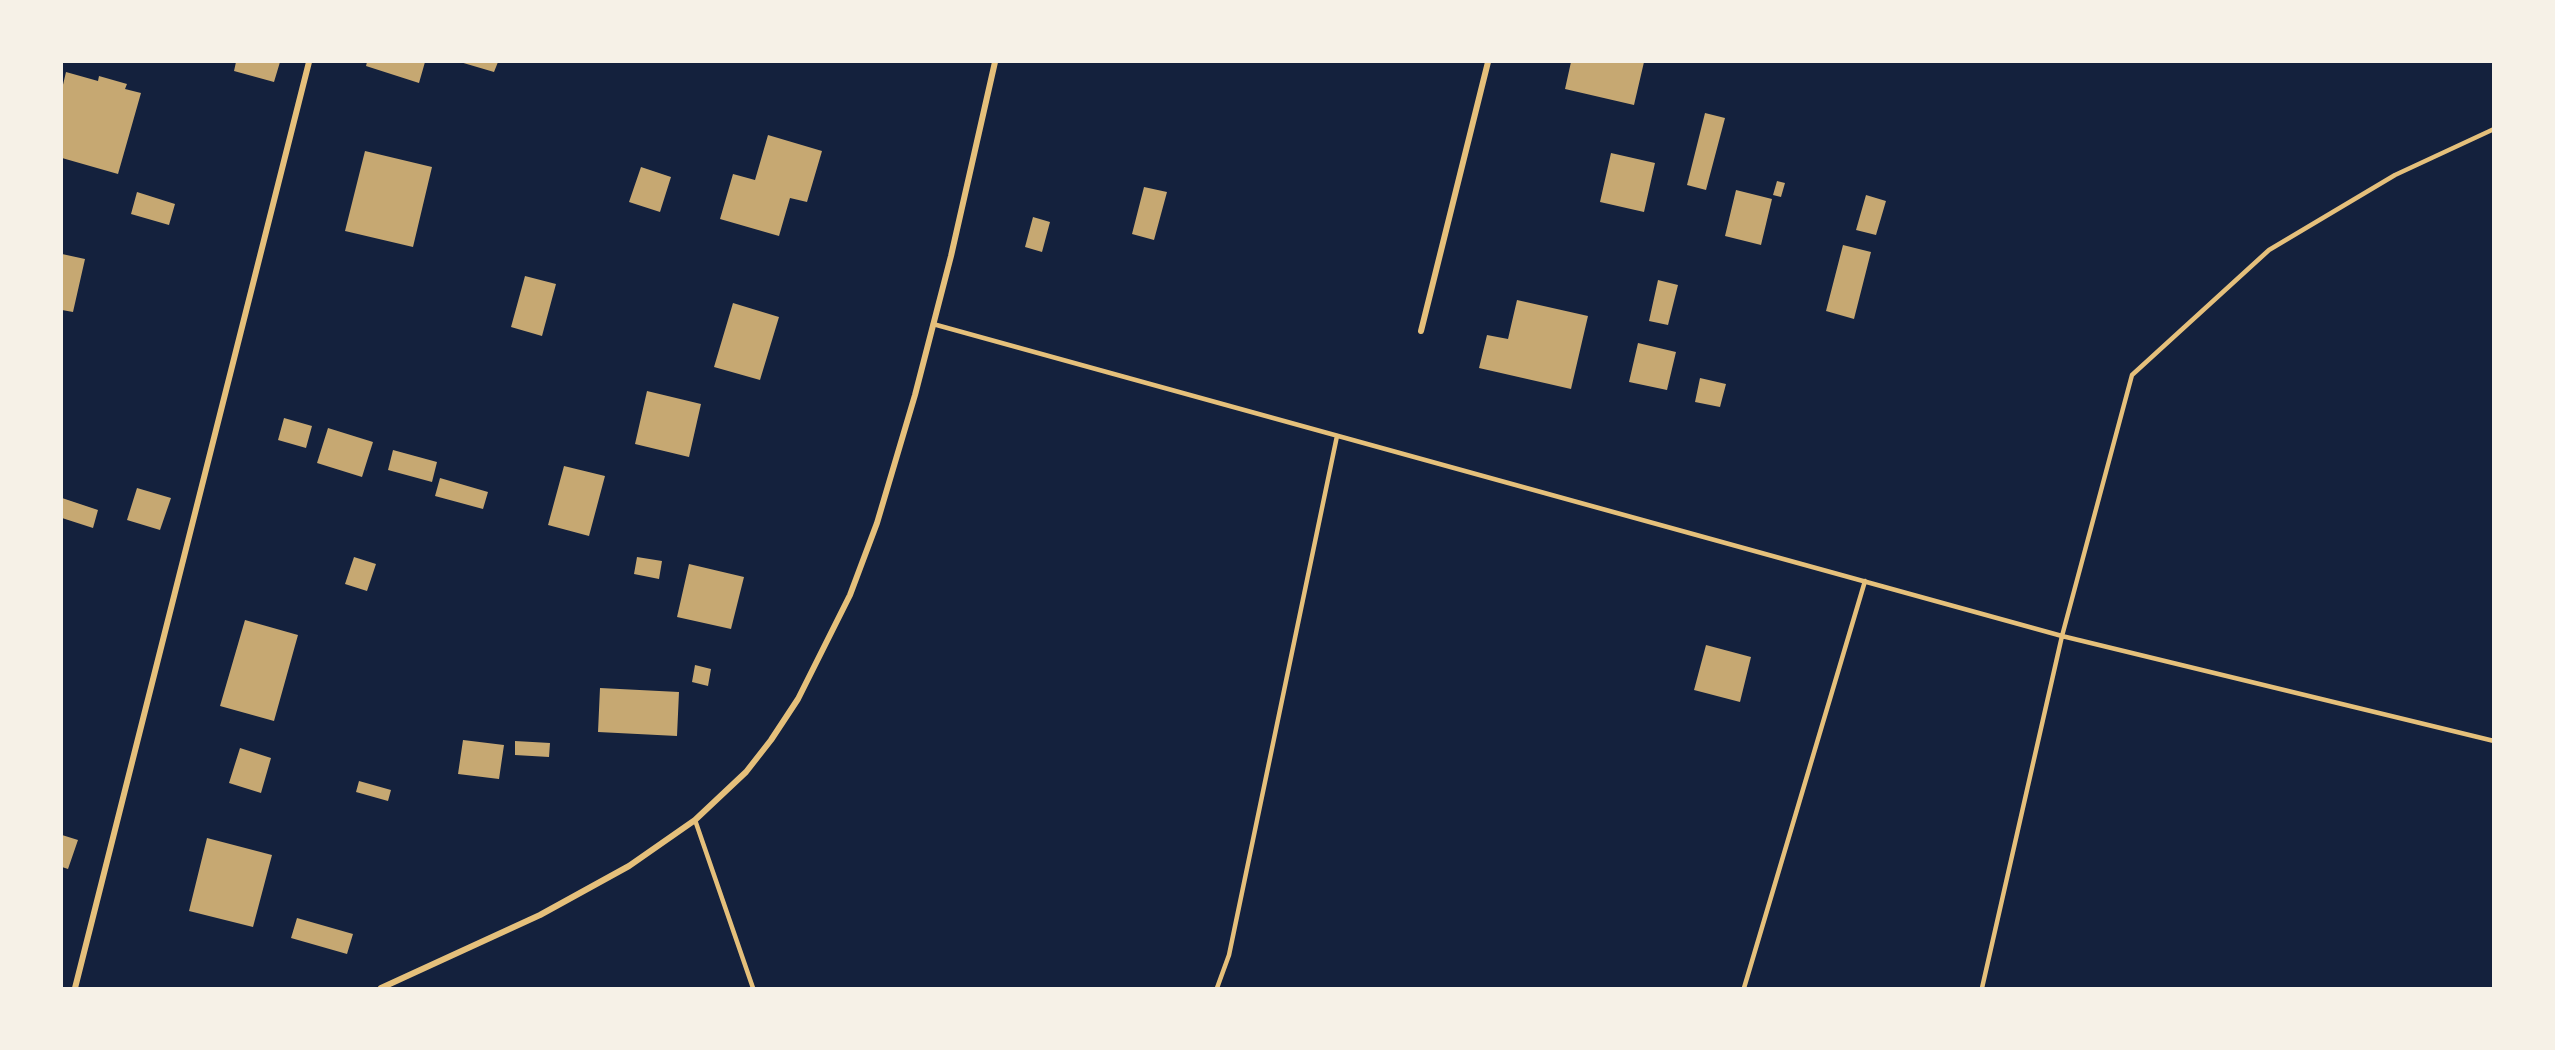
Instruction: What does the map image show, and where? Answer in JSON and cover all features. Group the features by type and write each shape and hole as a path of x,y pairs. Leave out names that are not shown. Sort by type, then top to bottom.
{"street":[{"path":"75,988 309,62"},
{"path":"381,988 540,915 628,866 695,820 746,772 771,740 798,699 850,595 877,523 933,324 995,62"},
{"path":"1421,331 1488,62"}],"lane":[{"path":"1982,988 2062,636 2132,375 2269,250 2395,175 2493,129"},
{"path":"933,324 2062,636 2493,741"},
{"path":"1217,988 1228,955 1337,436"},
{"path":"1744,988 1865,582"},
{"path":"695,820 753,988"}],"building":[{"path":"236,62 280,62 274,82 234,71"},
{"path":"367,62 425,62 419,83 366,66"},
{"path":"460,62 498,62 494,72"},
{"path":"1571,62 1644,62 1634,105 1565,89"},
{"path":"66,72 98,81 99,76 127,84 125,89 141,93 118,174 62,158 62,89"},
{"path":"1705,113 1725,118 1706,190 1687,185"},
{"path":"768,135 822,151 807,202 790,198 779,236 720,219 733,174 755,180"},
{"path":"365,151 432,167 413,247 345,231"},
{"path":"1611,153 1655,163 1644,212 1600,202"},
{"path":"641,167 671,177 660,212 629,202"},
{"path":"1777,181 1785,183 1781,197 1773,195"},
{"path":"1144,187 1167,192 1154,240 1132,234"},
{"path":"1736,190 1772,199 1761,245 1725,236"},
{"path":"137,192 175,204 169,225 131,214"},
{"path":"1866,195 1886,201 1876,235 1856,230"},
{"path":"1033,217 1050,222 1042,252 1025,247"},
{"path":"1843,245 1871,252 1854,319 1826,311"},
{"path":"62,254 85,259 73,312 62,310"},
{"path":"525,276 556,284 542,336 511,327"},
{"path":"1658,280 1678,285 1668,325 1649,321"},
{"path":"1517,300 1588,316 1571,389 1479,368 1487,335 1508,339"},
{"path":"733,303 779,317 760,380 714,367"},
{"path":"1638,343 1676,352 1667,390 1629,382"},
{"path":"1700,378 1726,384 1720,407 1695,402"},
{"path":"647,391 701,404 689,457 635,444"},
{"path":"284,418 312,426 306,448 278,440"},
{"path":"328,428 373,442 362,477 317,463"},
{"path":"393,450 437,462 432,482 388,470"},
{"path":"564,466 605,476 589,536 548,525"},
{"path":"440,478 488,492 483,509 435,496"},
{"path":"137,488 171,498 160,530 127,520"},
{"path":"62,498 98,510 93,528 62,518"},
{"path":"354,557 376,564 367,591 345,584"},
{"path":"637,557 662,561 659,579 634,574"},
{"path":"689,564 744,577 731,629 677,617"},
{"path":"245,620 298,635 274,721 220,706"},
{"path":"1706,645 1751,657 1740,702 1694,690"},
{"path":"695,665 711,669 708,686 692,682"},
{"path":"600,688 679,692 677,736 598,732"},
{"path":"463,740 504,745 499,779 458,774"},
{"path":"515,741 550,743 549,757 515,755"},
{"path":"240,748 271,758 261,793 229,783"},
{"path":"359,781 391,790 388,801 356,792"},
{"path":"62,835 78,840 68,869 62,867"},
{"path":"207,838 272,855 253,927 189,911"},
{"path":"297,918 353,934 347,954 291,938"}]}
